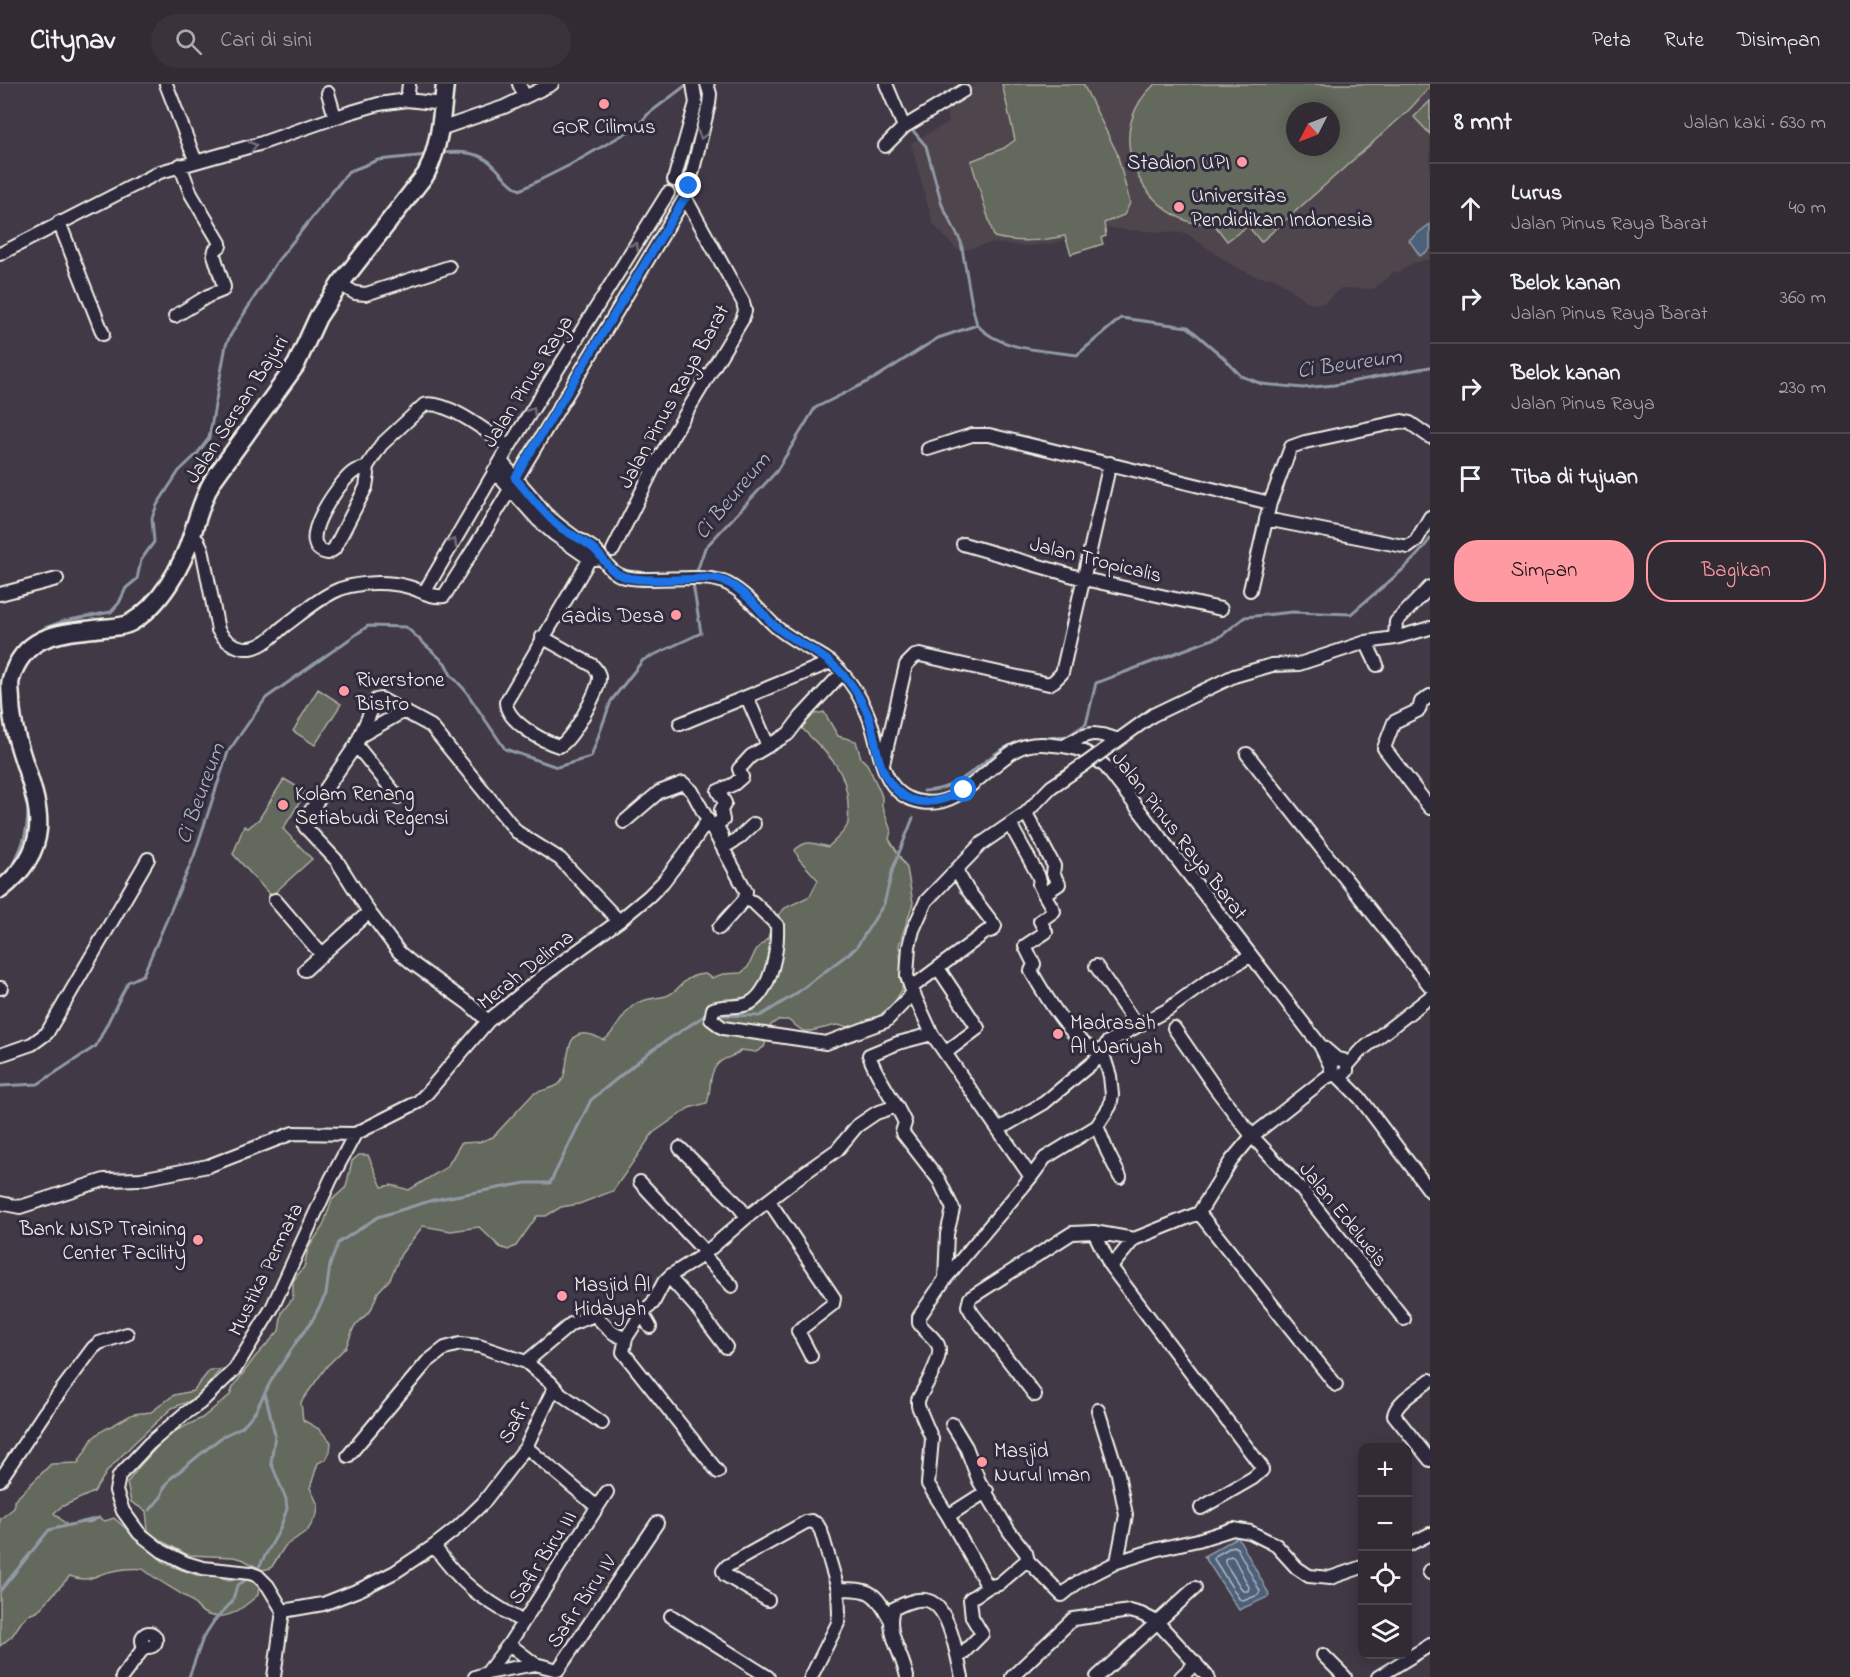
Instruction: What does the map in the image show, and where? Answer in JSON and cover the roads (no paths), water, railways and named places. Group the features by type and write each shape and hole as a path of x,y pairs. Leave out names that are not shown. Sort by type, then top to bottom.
{"main road":[{"name":"Jalan Sersan Bajuri","path":"0,890 29,860 37,837 39,813 12,717 11,680 20,659 34,644 52,634 127,625 142,615 163,592 183,559 207,489 224,462 296,365 318,317 340,284 426,174 434,155 440,129 445,84"}],"street":[{"path":"166,84 196,162"},
{"path":"407,100 409,84"},
{"path":"519,84 525,97"},
{"path":"440,129 525,97 552,84"},
{"name":"Jalan Pinus Raya","path":"693,84 696,103 674,180 669,185 668,193 497,466 424,593 438,596 447,593 690,193 689,186 709,104 710,94 707,84"},
{"path":"886,84 904,127"},
{"path":"885,146 904,127 963,91"},
{"path":"328,93 334,117"},
{"path":"0,254 160,172 180,165 259,144 334,117 379,104 407,100 443,104"},
{"path":"175,316 208,296 223,290 224,287 214,255 220,243 191,194 180,165"},
{"path":"674,180 683,180 689,186"},
{"path":"668,193 675,201 684,200"},
{"name":"Jalan Pinus Raya Barat","path":"613,550 656,463 745,312 743,302 684,200"},
{"path":"59,222 103,334"},
{"path":"340,284 355,293 366,294 450,267"},
{"path":"609,287 626,296"},
{"path":"582,330 599,340"},
{"path":"366,468 368,474 366,487 334,549 328,553 322,552 314,543 313,535 317,524 343,482 354,471 366,468 381,445 422,407 428,404 455,412 509,447"},
{"path":"1250,590 1270,503 1289,450 1295,445 1402,421 1410,423 1430,437"},
{"path":"928,449 972,435 989,435 1270,503"},
{"path":"516,436 535,446"},
{"path":"882,768 909,660 920,655 1051,683 1062,673 1110,463"},
{"name":"Jalan Pinus Raya Barat","path":"497,466 512,484 613,571 624,577 664,580 716,579 728,584 742,593 777,627 831,662 856,692 867,713 882,768 903,794 920,802 934,803 951,797 964,790 1015,750 1037,743 1088,752 1106,767 1430,1191"},
{"path":"1266,519 1408,547 1416,541 1430,517"},
{"path":"191,537 202,549 218,630 227,640 241,648 263,644 290,622 341,589 363,584 378,584 407,586 424,593"},
{"name":"Jalan Tropicalis","path":"963,544 1084,579 1221,609"},
{"path":"543,637 592,664 599,678 582,717 567,741 559,746 551,744 515,721 506,709 506,702 543,637 596,556"},
{"path":"0,594 57,579"},
{"path":"1395,638 1397,620 1430,587"},
{"path":"1031,1177 932,1034 912,991 907,976 909,946 913,930 926,901 981,844 1026,813 1051,787 1153,716 1233,676 1272,665 1299,664 1366,642 1395,638 1430,628"},
{"path":"1366,642 1377,665"},
{"path":"680,724 831,662"},
{"path":"719,928 745,899 746,891 716,824 723,820 721,810 725,803 718,791 734,784 742,777 739,769 751,756 788,734 842,673"},
{"path":"1430,696 1421,702 1419,710 1394,722 1384,748 1430,808"},
{"path":"747,697 766,741"},
{"path":"488,1021 470,1004 399,952 369,912 337,861 310,834 304,823 358,740 377,699 431,726 518,832 560,859 619,921"},
{"path":"358,740 404,711"},
{"path":"1064,746 1087,734 1102,734 1118,740"},
{"path":"358,740 398,797"},
{"path":"1247,754 1430,986"},
{"path":"624,822 659,792 683,783 692,791 725,847"},
{"path":"1026,813 1054,866 1053,874 1059,884 1044,894"},
{"name":"Merah Delima","path":"356,1134 418,1102 488,1021 547,973 619,921 663,882 708,820"},
{"path":"725,847 754,824"},
{"path":"1010,824 1038,875 1039,884 1054,911 1040,921 1045,934 1024,946 1034,964 1031,971 1050,1002 1077,1038 1103,1053"},
{"path":"0,1055 32,1044 47,1033 148,859"},
{"path":"745,899 753,902 777,925 771,972 766,984 750,1002 735,1007 721,1005 712,1014 723,1028 826,1043 886,1021 912,991 939,968 986,932 993,930 995,926 967,889 956,870"},
{"path":"275,900 322,955"},
{"path":"305,970 369,912"},
{"path":"999,1129 1044,1103 1103,1053 1108,1042 1167,1010 1250,956"},
{"path":"1096,966 1137,1026"},
{"path":"939,968 978,1028 945,1053"},
{"path":"1111,1267 1134,1239 1199,1214 1231,1161 1252,1136 1430,997"},
{"name":"Jalan Edelweis","path":"1174,1028 1252,1136 1307,1196 1404,1319"},
{"path":"932,1034 898,1043 869,1055 905,1123 902,1132 939,1180 952,1209 947,1234 945,1279"},
{"path":"988,1587 928,1484 932,1439 918,1406 918,1400 939,1358 940,1350 937,1343 919,1323 919,1317 945,1279 1045,1158 1097,1126 1110,1106 1112,1095 1110,1076 1103,1053"},
{"path":"718,1472 623,1352 626,1338 642,1313 653,1303 669,1277 705,1254 747,1216 837,1150 857,1126 876,1113 897,1106"},
{"path":"1097,1126 1120,1177"},
{"path":"0,1203 20,1207 104,1180 141,1179 208,1166 293,1133 356,1134"},
{"name":"Mustika Permata","path":"284,1611 268,1586 258,1576 250,1573 203,1568 186,1563 162,1551 139,1533 123,1511 116,1491 119,1476 148,1444 183,1414 200,1403 236,1369 272,1308 331,1179 356,1134"},
{"path":"680,1148 747,1216"},
{"path":"640,1182 732,1286"},
{"path":"769,1201 834,1298 833,1304 798,1331 811,1356"},
{"path":"1199,1214 1336,1385"},
{"path":"1035,1395 972,1313 968,1306 970,1298 1072,1233 1094,1232 1134,1239"},
{"path":"1094,1232 1111,1267 1262,1466 1262,1470 1253,1478 1200,1508"},
{"path":"669,1277 695,1306 726,1347"},
{"path":"642,1313 650,1327"},
{"path":"526,1362 571,1324 595,1315 611,1332 618,1337 626,1338"},
{"path":"0,1480 45,1412 93,1347 127,1334"},
{"name":"Safir","path":"284,1611 323,1604 361,1589 395,1572 457,1528 483,1503 526,1447 554,1388 526,1362 479,1346 460,1344 444,1348 427,1362 348,1456"},
{"path":"1430,1380 1394,1411 1394,1415 1430,1460"},
{"path":"554,1388 602,1423"},
{"path":"1098,1410 1118,1474 1126,1515 1117,1562"},
{"path":"952,1424 963,1441 979,1480 1026,1553 1028,1561 1062,1595 1078,1582 1117,1562 1233,1529 1250,1532 1276,1545 1297,1568 1309,1576 1330,1578 1358,1568"},
{"path":"526,1447 597,1507"},
{"path":"948,1515 987,1491"},
{"name":"Safir Biru III","path":"488,1673 607,1492"},
{"path":"768,1600 725,1575 723,1571 727,1566 811,1521 817,1524 838,1589 839,1613 838,1623 812,1677"},
{"name":"Safir Biru IV","path":"475,1677 535,1664 553,1670 559,1669 657,1523"},
{"path":"1412,1543 1430,1534"},
{"path":"434,1546 452,1572 479,1597 523,1622"},
{"path":"958,1658 982,1634 972,1617 970,1600 988,1587 999,1584 1028,1561"},
{"path":"1097,1677 1195,1588"},
{"path":"838,1589 868,1592 877,1597 890,1619"},
{"path":"908,1677 891,1630 890,1619 893,1609 907,1602 927,1600 940,1607 950,1631 962,1677"},
{"path":"274,1677 284,1611"},
{"path":"1012,1677 1073,1619 1130,1611 1157,1622 1208,1677"},
{"path":"671,1616 768,1677"},
{"path":"509,1644 535,1664"},
{"path":"1378,1677 1430,1645"},
{"path":"122,1677 145,1646"},
{"path":"1323,1654 1345,1677"},
{"path":"1181,1677 1196,1663"}],"water":[{"path":"1430,224 1430,249 1420,256 1409,240"},
{"path":"1238,1537 1270,1596 1239,1610 1204,1556"}],"waterway":[{"path":"440,153 462,152 477,155 489,162 520,190 570,165 638,126 648,114 685,86"},
{"path":"909,126 926,146 942,205 961,242 977,325"},
{"path":"36,635 45,628 64,621 111,612 119,603 126,588 137,579 141,560 154,542 152,518 157,505 179,471 197,454 209,438 226,345 230,336 276,263 348,172 378,160 428,155"},
{"name":"Ci Beureum","path":"696,574 705,548 776,472 815,408 875,378 938,338 977,325 987,334 1010,345 1077,355 1121,318 1188,327 1241,376 1262,384 1303,388 1334,385 1430,367"},
{"name":"Ci Beureum","path":"1030,739 1068,736 1086,724 1096,683 1221,636 1245,617 1293,612 1351,614 1403,569 1430,539"},
{"name":"Ci Beureum","path":"0,1086 38,1084 96,1046 128,982 143,975 194,856 228,752 266,698 368,626 406,627 445,663 451,675 465,690 505,749 557,767 591,757 611,701 643,660 701,633 694,580"},
{"name":"Ci Beureum","path":"924,791 940,789 954,783 998,752 1024,741"},
{"path":"6,873 20,851 28,818 28,809 15,758"},
{"path":"717,1015 760,1016 794,995 856,948 884,904 893,868 913,818"},
{"path":"150,1510 161,1497 171,1478 223,1436 242,1427 255,1412 272,1379 312,1321 326,1294 330,1265 338,1243 378,1217 433,1200 526,1183 550,1183 591,1100 652,1050 707,1014"},
{"path":"256,1572 279,1531 287,1509 286,1499 271,1463 275,1435 265,1393"},
{"path":"0,1591 49,1530 99,1518"},
{"path":"189,1677 203,1638 214,1621 232,1602 237,1586 248,1578"}],"place":[{"name":"GOR Cilimus","path":"604,104"},
{"name":"Stadion UPI","path":"1242,162"},
{"name":"Universitas Pendidikan Indonesia","path":"1179,207"},
{"name":"Gadis Desa","path":"676,615"},
{"name":"Riverstone Bistro","path":"344,691"},
{"name":"Kolam Renang Setiabudi Regensi","path":"283,805"},
{"name":"Madrasah Al Wariyah","path":"1058,1034"},
{"name":"Bank NISP Training Center Facility","path":"198,1240"},
{"name":"Masjid Al Hidayah","path":"562,1296"},
{"name":"Masjid Nurul Iman","path":"982,1462"}]}
